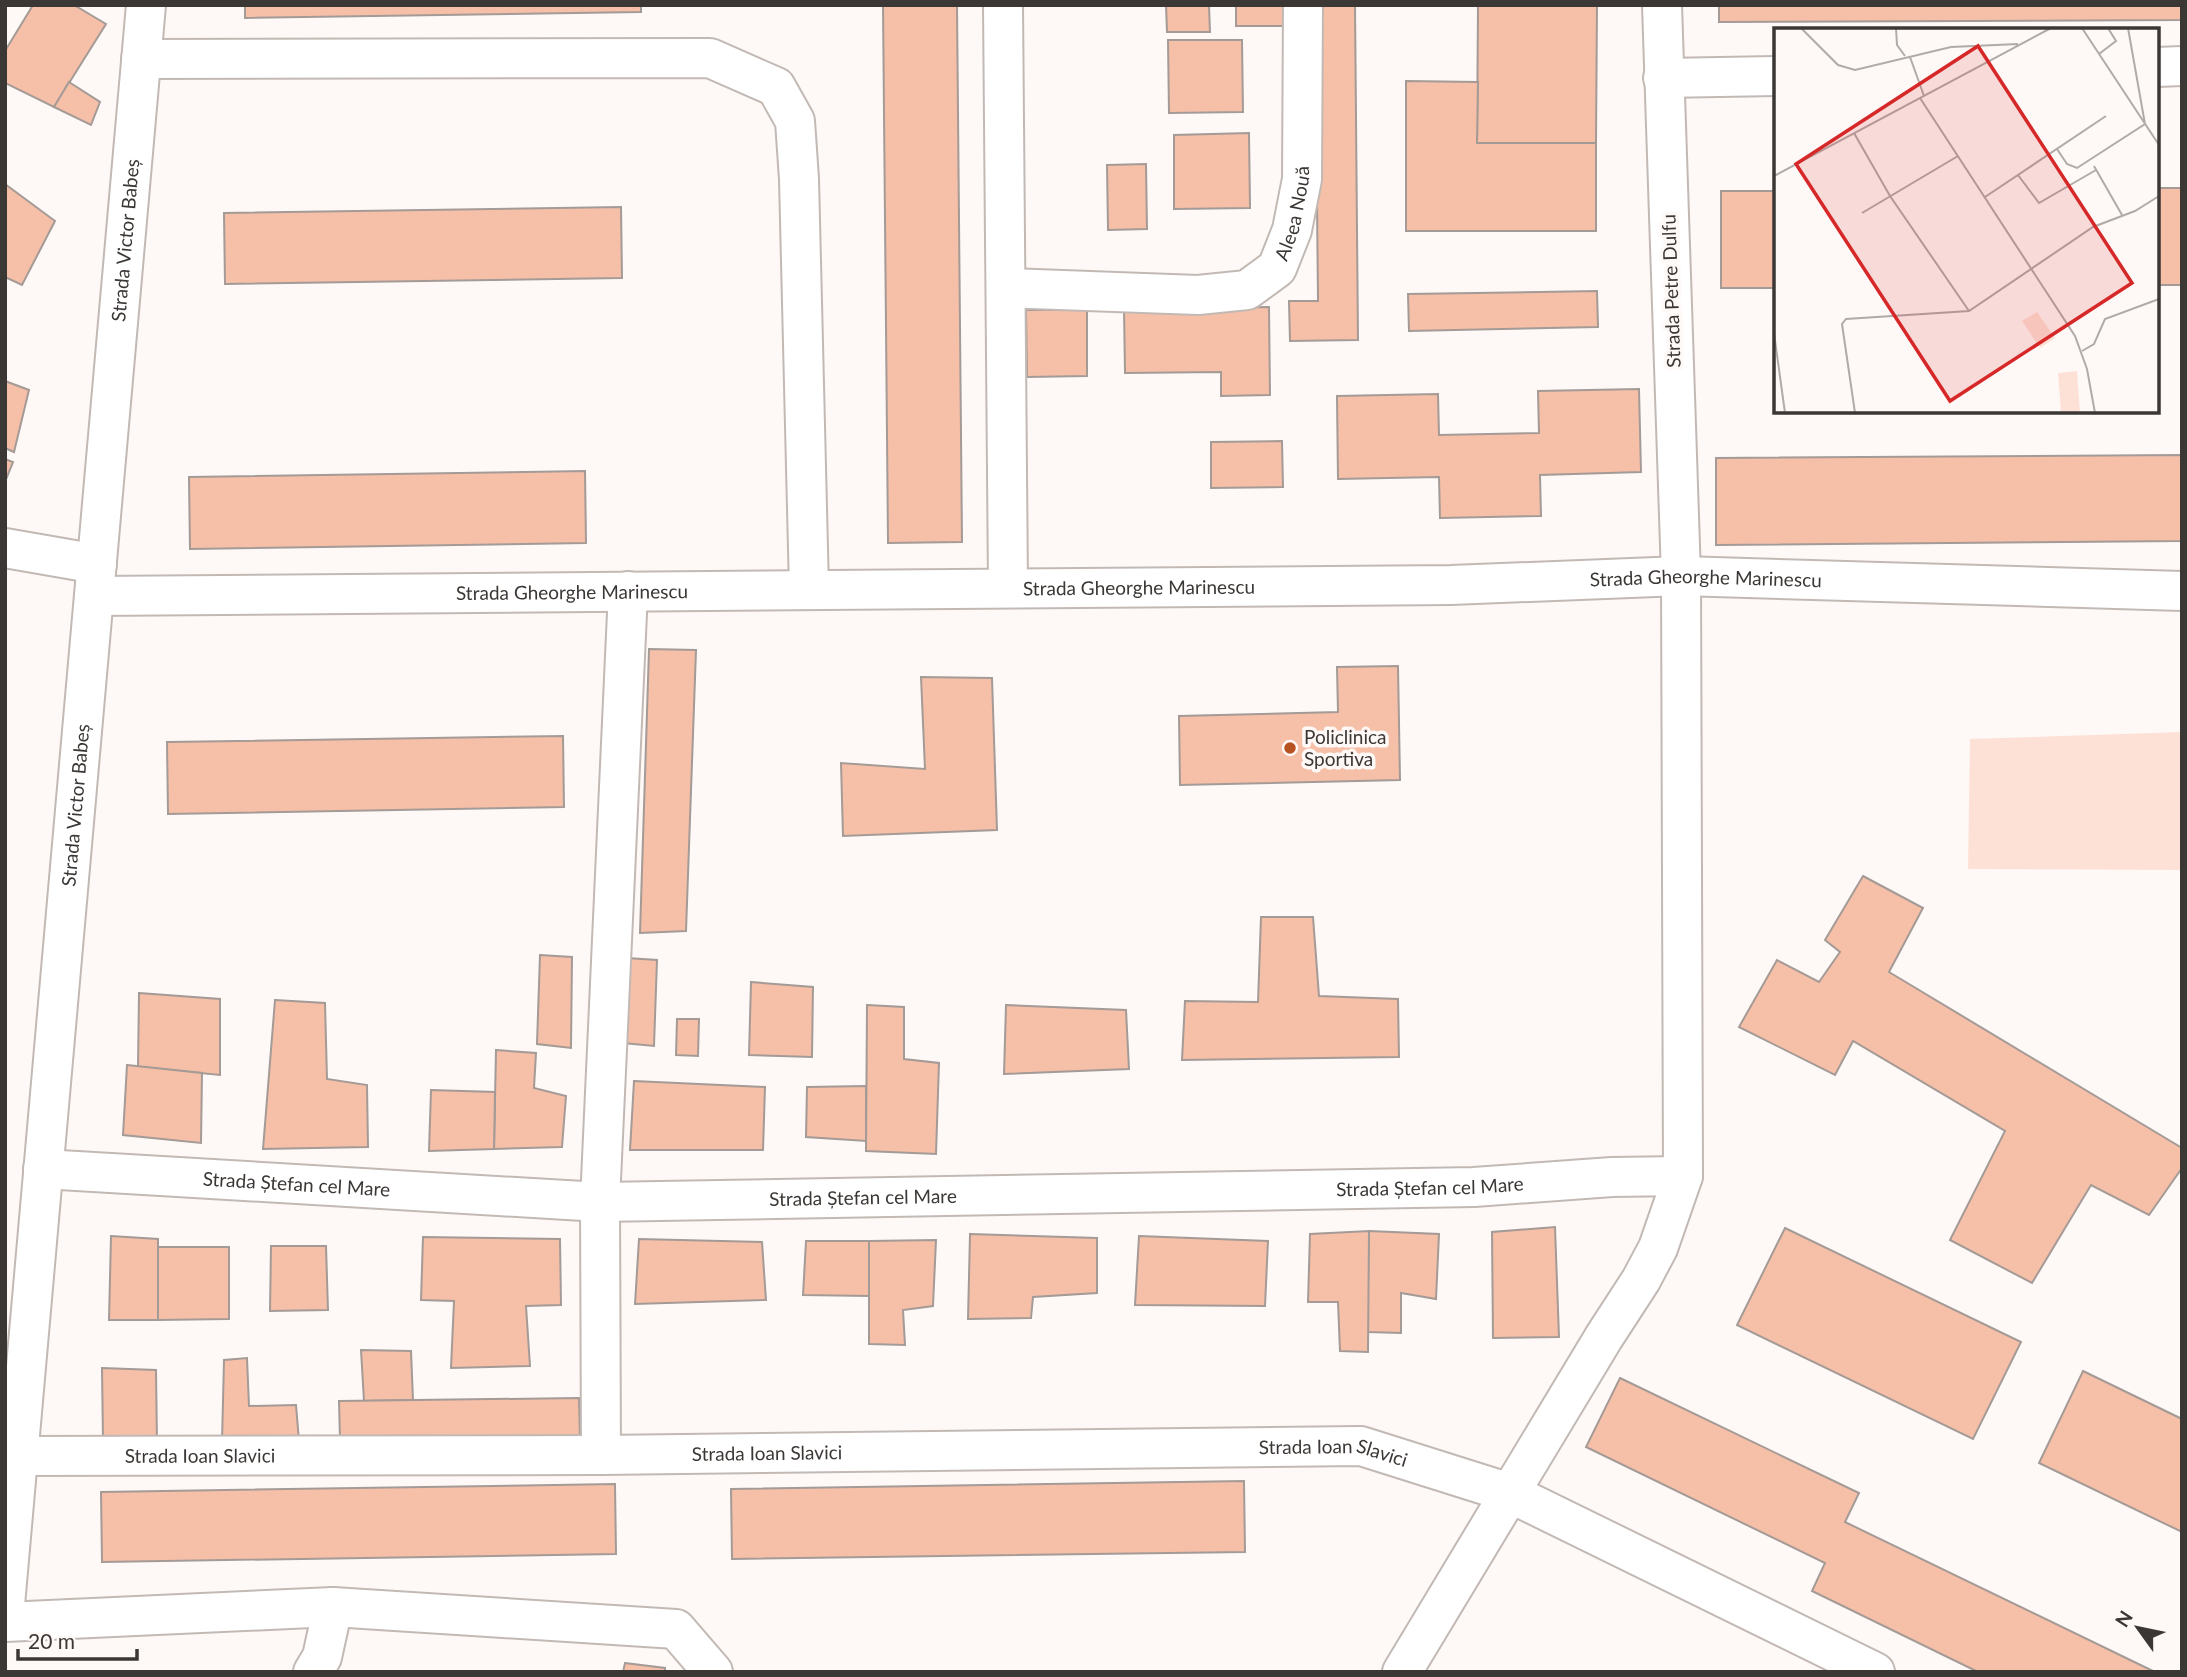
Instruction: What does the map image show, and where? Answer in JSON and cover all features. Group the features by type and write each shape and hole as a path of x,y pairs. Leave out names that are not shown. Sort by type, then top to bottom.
{"street":[{"name":"Strada Victor Babeș","path":"5,1605 146,5"},
{"path":"1003,5 1008,587"},
{"name":"Aleea Nouă","path":"1006,288 1198,295 1247,290 1277,268 1292,230 1302,179 1303,5"},
{"name":"Strada Petre Dulfu","path":"1662,5 1681,576 1682,1176"},
{"path":"141,59 710,58 776,87 795,121 799,180 809,590"},
{"path":"2159,67 2182,66"},
{"path":"1663,78 1774,76"},
{"name":"Strada Gheorghe Marinescu","path":"5,548 95,580 628,591 1451,585 1681,576 2182,591"},
{"path":"601,1455 600,1202 628,591"},
{"name":"Strada Ștefan cel Mare","path":"43,1169 600,1202 1461,1187 1612,1177 1682,1176"},
{"path":"1402,1672 1641,1280 1658,1248 1682,1176"},
{"name":"Strada Ioan Slavici","path":"18,1456 601,1455 1361,1446 1510,1493 1875,1672"},
{"path":"313,1672 322,1657 333,1607"},
{"path":"5,1622 333,1607 676,1629 713,1672"}],"shaded area":[{"path":"2182,732 2182,870 1968,869 1970,739"}],"building":[{"path":"33,5 74,5 106,24 54,107 5,83 5,51"},
{"path":"245,5 641,5 641,12 245,18"},
{"path":"883,5 957,5 962,542 888,543"},
{"path":"1166,5 1209,5 1210,32 1167,32"},
{"path":"1236,5 1283,5 1284,26 1236,26"},
{"path":"1315,5 1355,5 1358,340 1290,341 1289,301 1318,301"},
{"path":"1478,5 1597,5 1596,143 1477,143"},
{"path":"1719,5 2182,5 2182,20 1719,22"},
{"path":"1168,40 1242,40 1243,112 1169,113"},
{"path":"1406,81 1478,82 1477,143 1596,143 1596,231 1406,231"},
{"path":"69,82 100,102 91,125 54,107"},
{"path":"1249,133 1250,208 1174,209 1174,135"},
{"path":"1146,164 1147,229 1108,230 1107,165"},
{"path":"5,184 55,221 22,285 5,277"},
{"path":"2159,188 2182,188 2182,285 2159,285"},
{"path":"1721,191 1774,191 1774,288 1721,288"},
{"path":"621,207 622,278 225,284 224,213"},
{"path":"1597,291 1598,327 1409,331 1408,294"},
{"path":"1269,307 1270,395 1221,396 1221,372 1125,373 1124,309"},
{"path":"1026,310 1087,310 1087,376 1027,377"},
{"path":"5,381 29,390 14,452 5,448"},
{"path":"1639,389 1641,472 1540,475 1541,516 1440,518 1439,477 1338,479 1337,396 1438,394 1439,435 1539,433 1538,391"},
{"path":"1282,441 1283,487 1211,488 1211,442"},
{"path":"2182,455 2182,541 1716,545 1716,458"},
{"path":"5,459 13,462 5,482"},
{"path":"585,471 586,543 190,549 189,477"},
{"path":"649,649 696,650 686,931 640,933"},
{"name":"Policlinica Sportiva","path":"1398,666 1400,780 1180,785 1179,716 1338,712 1337,667"},
{"path":"921,677 992,678 997,830 843,836 841,763 925,769"},
{"path":"563,736 564,807 168,814 167,742"},
{"path":"1863,876 1923,908 1889,972 2182,1148 2182,1168 2149,1215 2091,1185 2032,1283 1950,1240 2005,1131 1853,1041 1835,1075 1739,1027 1777,960 1819,982 1840,952 1825,940"},
{"path":"1261,917 1313,917 1319,996 1398,999 1399,1057 1182,1060 1185,1001 1258,1002"},
{"path":"540,955 572,957 571,1048 537,1044"},
{"path":"627,958 657,960 654,1046 623,1043"},
{"path":"751,982 813,987 812,1057 749,1055"},
{"path":"139,993 220,999 220,1075 138,1067"},
{"path":"275,1000 325,1003 327,1079 367,1085 368,1147 263,1149"},
{"path":"867,1005 904,1007 904,1059 939,1063 936,1154 866,1151"},
{"path":"1006,1005 1126,1010 1129,1069 1004,1074"},
{"path":"677,1019 699,1019 698,1056 676,1055"},
{"path":"496,1050 536,1053 534,1088 566,1096 562,1147 494,1149"},
{"path":"127,1065 202,1073 201,1143 123,1135"},
{"path":"634,1081 765,1087 763,1150 630,1150"},
{"path":"866,1086 866,1141 806,1137 807,1087"},
{"path":"431,1090 495,1092 494,1149 429,1151"},
{"path":"1555,1227 1559,1337 1493,1338 1492,1232"},
{"path":"1785,1228 2021,1342 1973,1439 1737,1325"},
{"path":"1369,1231 1439,1234 1436,1299 1401,1293 1401,1333 1367,1332"},
{"path":"1369,1231 1368,1352 1340,1351 1338,1302 1308,1302 1310,1234"},
{"path":"970,1234 1097,1238 1097,1293 1033,1297 1031,1318 968,1319"},
{"path":"111,1236 158,1239 158,1320 109,1320"},
{"path":"1139,1236 1268,1241 1265,1306 1135,1305"},
{"path":"423,1237 560,1239 561,1305 526,1306 530,1366 451,1368 454,1301 421,1300"},
{"path":"639,1239 762,1242 766,1300 635,1304"},
{"path":"936,1240 933,1306 903,1310 905,1345 869,1344 869,1241"},
{"path":"806,1241 869,1241 869,1296 803,1295"},
{"path":"271,1246 326,1246 328,1310 270,1311"},
{"path":"158,1247 229,1247 229,1319 158,1320"},
{"path":"361,1350 411,1351 413,1400 364,1401"},
{"path":"247,1358 249,1406 296,1405 299,1441 222,1441 224,1360"},
{"path":"102,1368 156,1370 157,1443 103,1441"},
{"path":"2083,1371 2182,1419 2182,1532 2039,1463"},
{"path":"1620,1378 1859,1493 1845,1522 2155,1672 1978,1672 1812,1591 1825,1563 1586,1447"},
{"path":"579,1398 580,1439 340,1440 339,1401"},
{"path":"1244,1481 1245,1552 732,1559 731,1489"},
{"path":"615,1484 616,1554 102,1562 101,1492"},
{"path":"625,1663 665,1668 665,1672 623,1672"}],"place":[{"name":"Policlinica Sportiva","path":"1290,748"}]}
